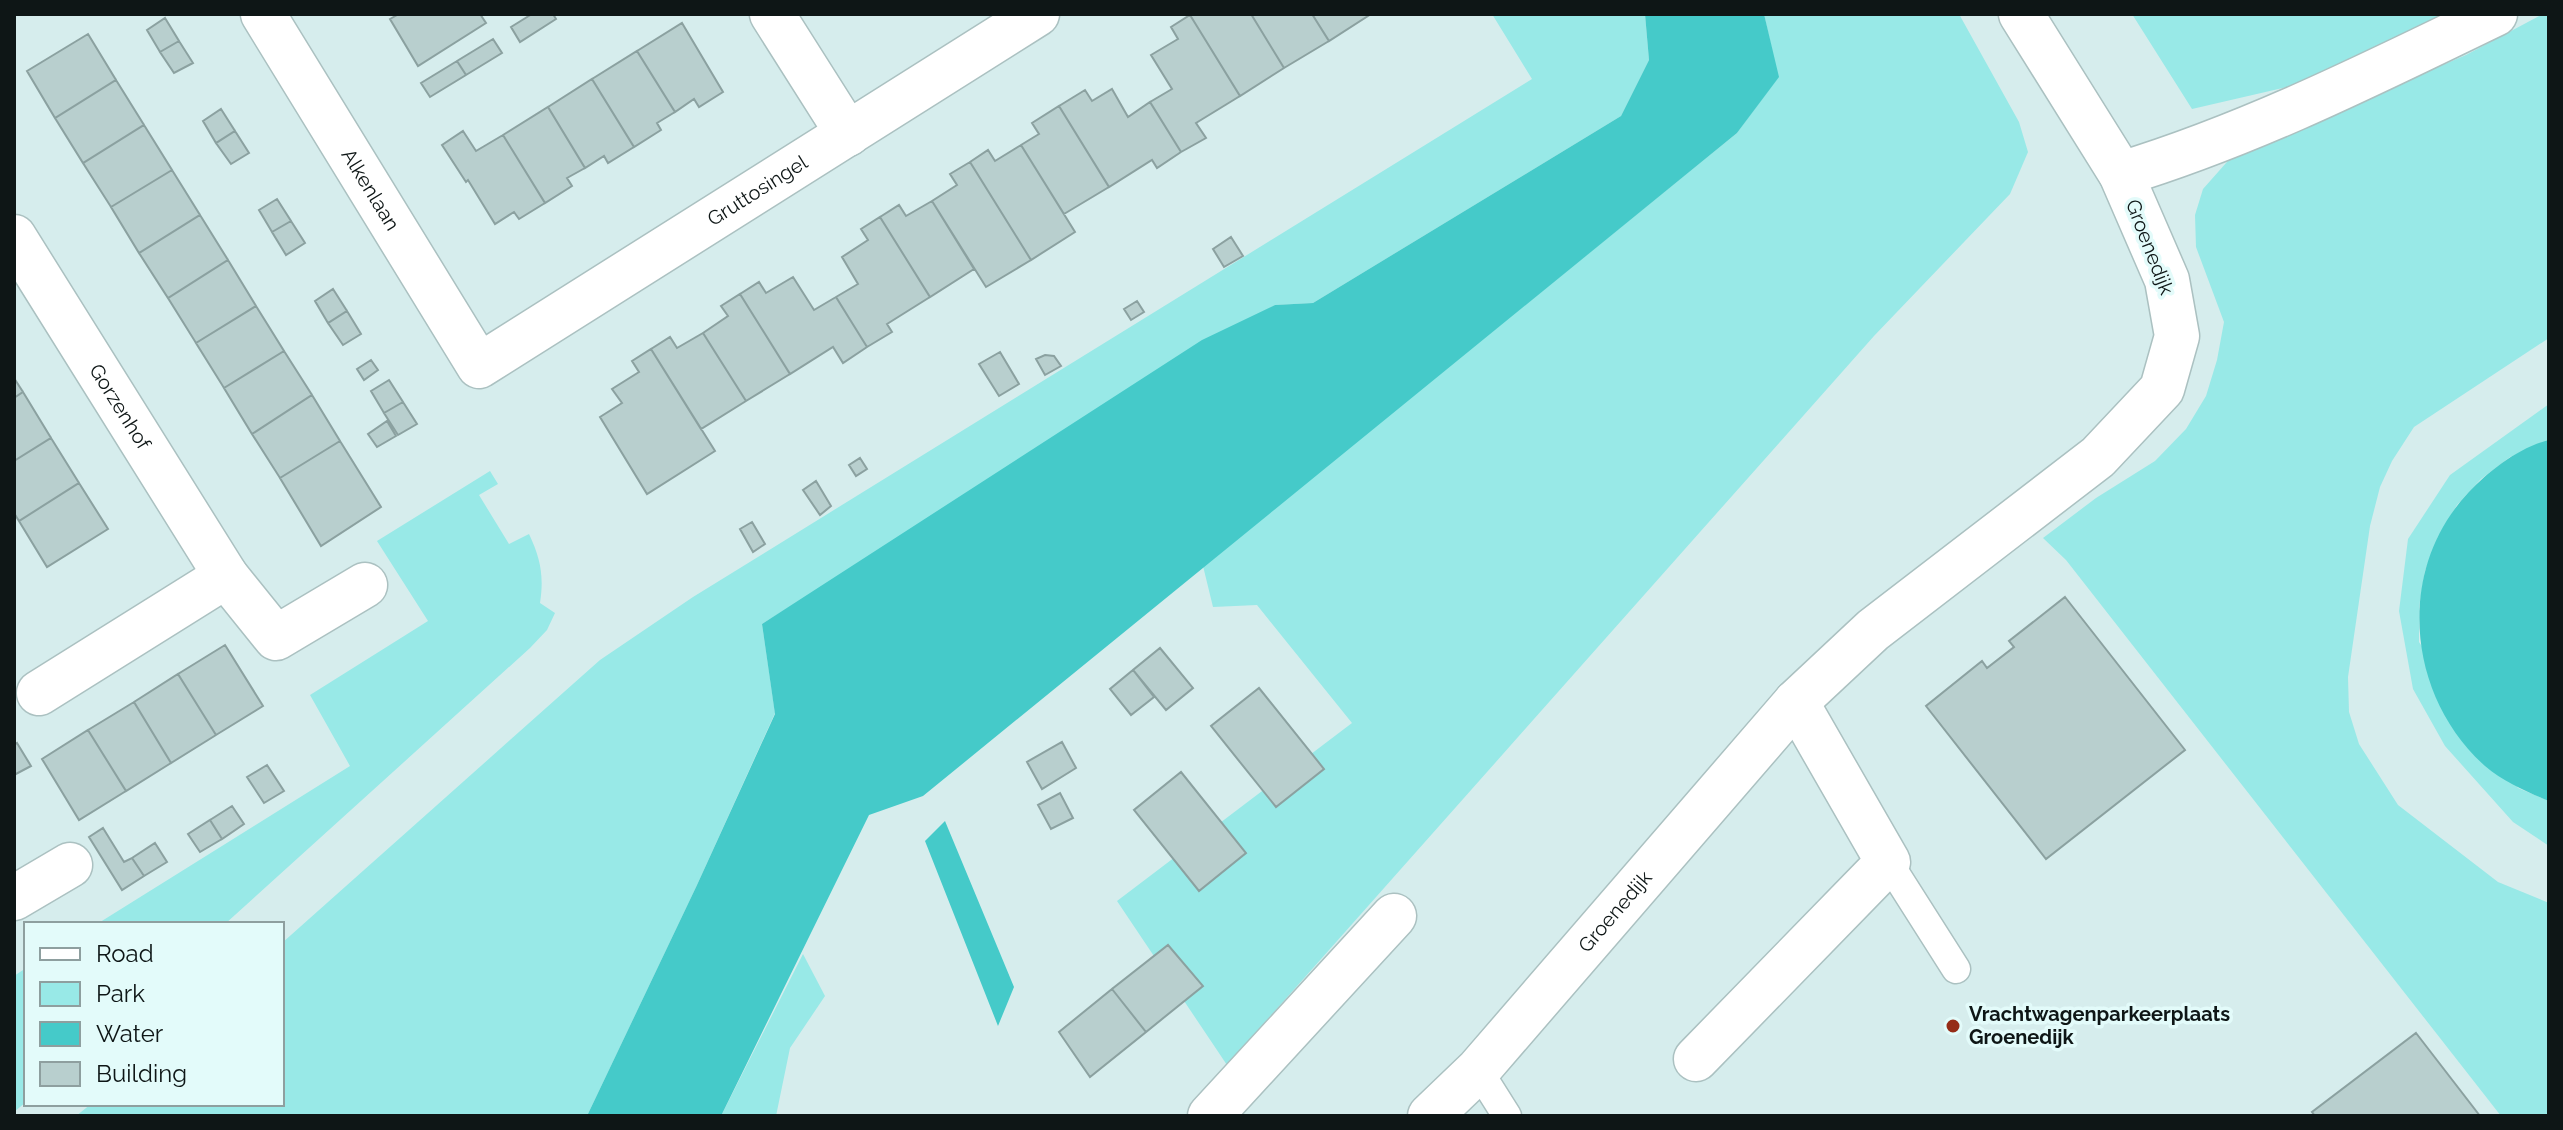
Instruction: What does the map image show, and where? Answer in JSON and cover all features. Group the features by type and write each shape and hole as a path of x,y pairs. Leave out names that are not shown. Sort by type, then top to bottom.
{"street":[{"name":"Alkenlaan","path":"263,14 479,366"},
{"path":"772,14 848,134"},
{"name":"Gruttosingel","path":"479,366 1037,14"},
{"path":"2021,14 2121,174"},
{"name":"Groenedijk","path":"1430,1116 1478,1070 1796,702 1873,630 2098,457 2162,389 2177,336 2167,280 2121,174 2172,158 2296,109 2495,14"},
{"name":"Gorzenhof","path":"14,237 226,576 276,638 365,585"},
{"path":"39,693 226,576"},
{"path":"1696,1059 1888,862 1796,702"},
{"path":"14,898 70,865"},
{"path":"1210,1116 1394,916"}],"lane":[{"path":"1888,862 1956,969"},
{"path":"1478,1070 1507,1116"}],"green space":[{"path":"1492,14 1645,14 1649,60 1621,116 1313,303 1275,305 762,624 775,713 587,1116 76,1116 88,1106 284,1106 284,941 600,660 693,597 1532,79"},
{"path":"1764,14 1959,14 2019,122 2028,152 2010,194 1874,336 1227,1065 1117,901 1352,723 1257,605 1213,607 1203,566 1737,133 1778,77"},
{"path":"2132,14 2456,14 2287,87 2192,109"},
{"path":"2543,14 2549,14 2549,338 2414,427 2392,461 2380,487 2370,526 2348,677 2349,712 2359,744 2398,805 2498,882 2549,903 2549,1116 2501,1116 2066,560 2043,538 2096,498 2155,461 2186,429 2206,396 2224,322 2196,247 2195,215 2203,189 2234,154 2466,55"},
{"path":"2549,404 2549,440 2510,457 2481,479 2457,505 2438,537 2425,571 2419,607 2419,642 2518,788 2549,801 2549,846 2513,822 2445,746 2413,689 2399,611 2408,539 2450,475"},
{"path":"490,471 498,484 479,495 509,544 529,534 540,568 540,603 555,613 547,630 530,648 227,922 100,922 350,766 310,695 428,621 377,541"},
{"path":"803,954 825,996 790,1048 776,1116 721,1116"},
{"path":"24,969 24,1104 14,1112 14,976"}],"water":[{"path":"1645,14 1764,14 1779,77 1737,133 923,796 869,815 721,1116 587,1116 775,714 762,624 1202,340 1275,305 1313,303 1621,116 1649,60"},
{"path":"2549,440 2549,801 2492,772 2459,737 2439,705 2426,669 2420,632 2421,595 2429,559 2445,524 2468,493 2495,468 2526,448"},
{"path":"945,821 1014,987 998,1026 925,841"}],"building":[{"path":"399,14 480,14 486,23 418,66 390,19"},
{"path":"532,14 553,14 556,19 520,42 511,27"},
{"path":"1192,14 1251,14 1284,68 1240,96"},
{"path":"1251,14 1312,14 1329,41 1284,68"},
{"path":"1312,14 1371,14 1329,41"},
{"path":"1190,15 1240,96 1196,123 1206,138 1181,152 1150,102 1172,89 1151,55 1178,39 1171,27"},
{"path":"165,18 179,41 160,52 147,30"},
{"path":"682,23 723,92 699,107 694,99 675,112 637,51"},
{"path":"88,34 116,80 55,118 27,71"},
{"path":"493,39 502,53 466,75 457,61"},
{"path":"179,41 193,63 174,73 160,52"},
{"path":"637,51 675,112 657,123 661,130 634,147 592,79"},
{"path":"457,61 466,75 430,97 421,83"},
{"path":"592,79 634,147 608,163 604,156 585,168 548,107"},
{"path":"116,80 144,125 83,163 55,118"},
{"path":"1112,89 1128,117 1150,102 1181,152 1157,168 1152,160 1109,187 1059,106 1085,90 1092,101"},
{"path":"1059,106 1109,187 1064,214 1021,145 1039,134 1032,123"},
{"path":"548,107 585,168 567,178 572,186 545,203 503,135"},
{"path":"221,109 235,131 216,143 203,121"},
{"path":"144,125 172,170 111,207 83,163"},
{"path":"235,131 249,153 231,164 216,143"},
{"path":"463,131 476,151 503,135 545,203 519,219 514,212 495,224 442,145"},
{"path":"1021,145 1075,232 1031,260 970,162 988,150 995,161"},
{"path":"970,162 1031,260 986,287 932,201 957,185 950,174"},
{"path":"172,170 200,215 139,253 111,207"},
{"path":"277,199 291,221 272,232 259,210"},
{"path":"932,201 974,269 930,297 880,217 899,205 906,216"},
{"path":"200,215 228,260 168,298 139,253"},
{"path":"880,217 930,297 887,324 892,332 867,347 836,297 858,284 842,257 868,240 861,229"},
{"path":"291,221 305,243 286,255 272,232"},
{"path":"1231,237 1243,256 1224,267 1213,249"},
{"path":"228,260 256,306 196,343 168,298"},
{"path":"793,277 814,310 836,297 867,347 843,363 833,347 790,374 740,294 759,282 766,293"},
{"path":"333,289 347,311 328,323 315,301"},
{"path":"740,294 790,374 746,401 703,333 728,316 721,306"},
{"path":"1137,301 1144,312 1131,320 1124,309"},
{"path":"256,306 284,351 224,388 196,343"},
{"path":"347,311 361,334 343,345 328,323"},
{"path":"703,333 746,401 701,429 651,349 670,337 677,348"},
{"path":"651,349 715,451 647,494 600,417 622,403 612,389 639,372 632,361"},
{"path":"284,351 312,395 252,434 224,388"},
{"path":"1000,352 1019,384 999,396 979,364"},
{"path":"1045,355 1054,356 1061,366 1045,375 1036,359"},
{"path":"371,360 378,370 364,380 357,369"},
{"path":"14,378 23,392 14,398"},
{"path":"389,380 403,402 384,413 371,391"},
{"path":"23,392 51,438 14,461 14,398"},
{"path":"312,395 340,441 280,478 252,434"},
{"path":"403,402 417,424 398,435 384,413"},
{"path":"387,421 396,436 377,447 368,434"},
{"path":"51,438 79,483 19,521 14,513 14,461"},
{"path":"340,441 381,507 321,546 280,478"},
{"path":"860,458 867,469 856,476 849,465"},
{"path":"816,481 831,506 820,515 803,490"},
{"path":"79,483 108,529 47,567 19,521"},
{"path":"752,522 765,544 753,552 740,529"},
{"path":"2065,597 2185,750 2046,859 1926,706 1982,661 1987,668 2014,647 2009,641"},
{"path":"225,645 263,706 216,735 178,674"},
{"path":"1160,648 1193,688 1166,710 1133,670"},
{"path":"1133,670 1154,697 1131,715 1110,689"},
{"path":"178,674 216,735 171,763 134,702"},
{"path":"1259,688 1324,769 1276,807 1211,726"},
{"path":"134,702 171,763 126,791 88,730"},
{"path":"88,730 126,791 79,820 42,759"},
{"path":"1062,742 1076,768 1042,789 1027,762"},
{"path":"17,743 31,766 14,775 14,745"},
{"path":"267,765 284,791 264,803 247,777"},
{"path":"1181,772 1246,853 1199,891 1134,810"},
{"path":"1060,793 1073,818 1051,829 1038,805"},
{"path":"232,806 244,824 222,839 210,820"},
{"path":"210,820 222,839 200,852 188,834"},
{"path":"103,828 124,862 132,858 144,876 122,890 89,837"},
{"path":"155,843 167,862 144,876 132,858"},
{"path":"1168,945 1203,986 1146,1032 1112,989"},
{"path":"1112,989 1146,1032 1090,1077 1059,1032"},
{"path":"2416,1033 2480,1116 2315,1116 2312,1112"}],"place":[{"name":"Vrachtwagenparkeerplaats Groenedijk","path":"1953,1026"}]}
